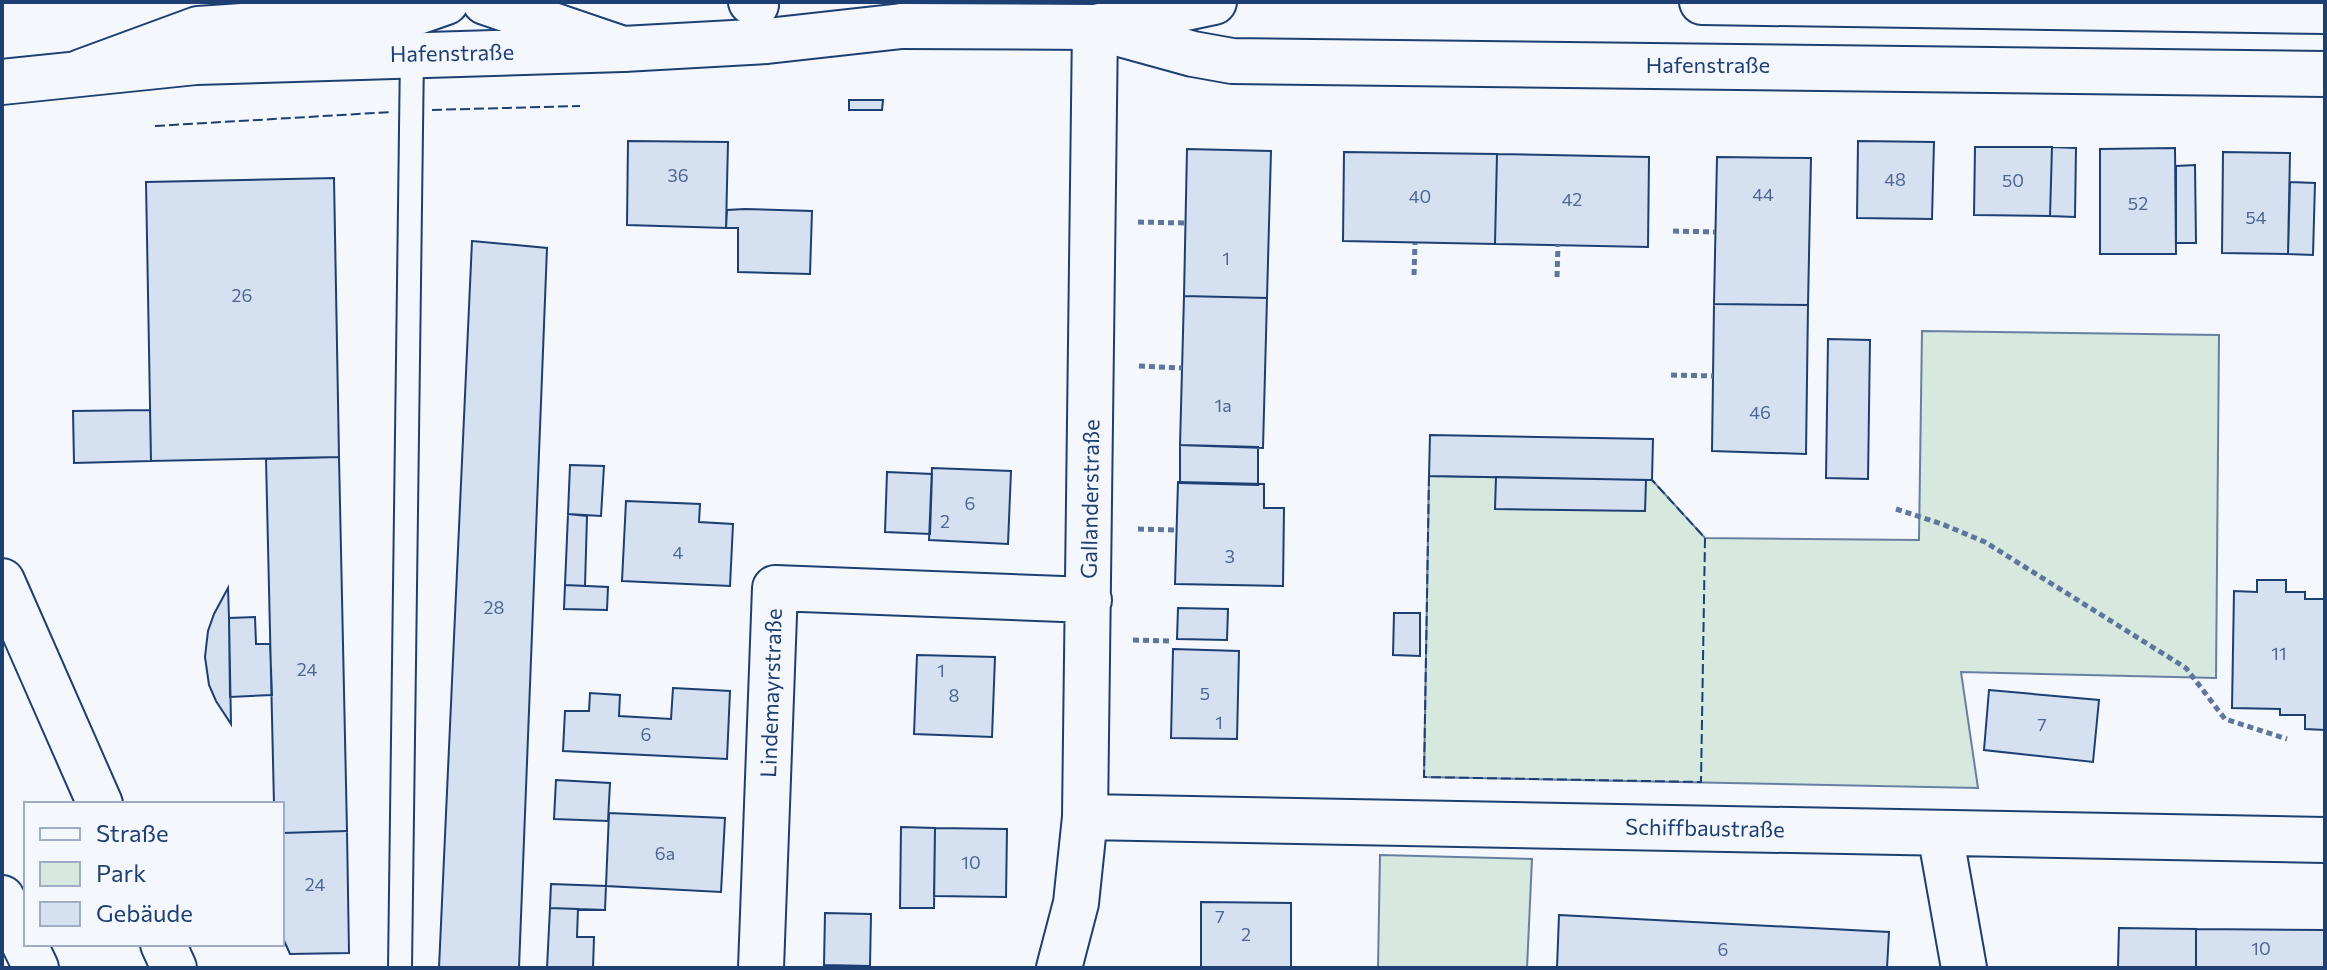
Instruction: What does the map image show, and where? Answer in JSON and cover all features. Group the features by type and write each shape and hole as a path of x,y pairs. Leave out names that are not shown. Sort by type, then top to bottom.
{"main road":[{"path":"81,72 198,29 409,15 446,2"},
{"path":"485,2 623,49"},
{"name":"Hafenstraße","path":"1095,27 1214,2"},
{"path":"1702,2 2325,11"},
{"name":"Hafenstraße","path":"747,3 1095,27 1193,54 1232,61 2325,74"},
{"name":"Hafenstraße","path":"2,82 196,62 623,49 767,41 903,14"},
{"name":"Gallanderstraße","path":"1059,968 1076,903 1085,817 1095,27"},
{"path":"2,581 99,802"},
{"name":"Lindemayrstraße","path":"761,968 775,588 1089,600"},
{"name":"Schiffbaustraße","path":"1085,817 2325,840"},
{"path":"1940,833 1964,968"},
{"path":"2,898 24,943"},
{"path":"25,946 36,968"},
{"path":"164,946 174,968"}],"lane":[{"path":"400,968 412,54"}],"path":[{"path":"1136,222 1185,223"},
{"path":"1673,231 1715,232"},
{"path":"1414,275 1415,243"},
{"path":"1557,277 1558,245"},
{"path":"1133,366 1182,368"},
{"path":"1671,375 1713,376"},
{"path":"1896,509 1985,542 2186,668 2225,719 2287,739"},
{"path":"1130,529 1177,530"},
{"path":"1128,640 1172,641"}],"green space":[{"path":"1922,331 2219,335 2216,678 1961,672 1978,788 1424,777 1429,476 1652,480 1705,538 1919,540"},
{"path":"1380,855 1532,859 1527,968 1378,968"}],"building":[{"path":"849,100 883,100 882,110 849,110"},
{"path":"628,141 728,142 726,228 627,225"},
{"path":"1858,141 1934,142 1932,219 1857,218"},
{"path":"1975,147 2052,147 2050,216 1974,215"},
{"path":"2052,147 2076,148 2075,217 2050,216"},
{"path":"2175,148 2176,254 2100,254 2100,149"},
{"path":"1187,149 1271,151 1267,298 1184,296"},
{"path":"1344,152 1497,154 1495,244 1343,241"},
{"path":"2223,152 2290,153 2288,254 2222,253"},
{"path":"1497,154 1649,157 1648,247 1495,244"},
{"path":"1717,157 1811,158 1808,305 1714,304"},
{"path":"2195,165 2196,243 2176,243 2176,166"},
{"path":"334,178 339,457 151,461 146,182"},
{"path":"2290,182 2315,183 2313,255 2288,254"},
{"path":"727,210 812,211 810,274 738,272 738,228 726,228"},
{"path":"472,241 547,248 519,968 439,968"},
{"path":"1184,296 1267,298 1263,448 1180,445"},
{"path":"1714,304 1808,305 1806,454 1712,451"},
{"path":"1828,339 1870,340 1868,479 1826,478"},
{"path":"150,410 151,461 74,463 73,411"},
{"path":"1430,435 1653,439 1652,480 1429,476"},
{"path":"1180,445 1258,447 1258,485 1180,483"},
{"path":"339,457 347,831 284,833 284,802 274,802 266,459"},
{"path":"570,465 604,466 601,516 568,514"},
{"path":"932,468 1011,471 1008,544 929,540"},
{"path":"887,472 932,474 930,534 885,532"},
{"path":"1496,477 1646,480 1645,511 1495,509"},
{"path":"1178,482 1264,484 1264,508 1284,508 1283,586 1175,584"},
{"path":"626,501 700,504 699,522 733,524 730,586 622,581"},
{"path":"568,514 587,516 585,586 565,585"},
{"path":"2257,580 2286,580 2286,592 2305,592 2305,599 2325,599 2325,730 2305,729 2305,715 2280,715 2280,709 2232,708 2234,591 2257,592"},
{"path":"565,585 608,587 607,610 564,609"},
{"path":"228,588 231,724 209,685 205,657 208,631"},
{"path":"1178,608 1228,609 1227,640 1177,639"},
{"path":"1394,613 1420,613 1420,656 1393,655"},
{"path":"255,617 256,644 270,644 272,695 230,697 229,618"},
{"path":"1173,649 1239,651 1237,739 1171,738"},
{"path":"917,655 995,657 992,737 914,734"},
{"path":"673,688 730,691 727,759 563,751 565,711 589,711 590,693 620,695 619,716 671,719"},
{"path":"1989,690 2099,700 2093,762 1984,750"},
{"path":"556,780 610,783 608,821 554,819"},
{"path":"609,813 725,818 721,892 606,886"},
{"path":"901,827 935,828 934,908 900,908"},
{"path":"935,828 1007,829 1006,897 934,896"},
{"path":"347,831 349,953 290,954 284,940 284,833"},
{"path":"551,884 606,886 605,910 550,908"},
{"path":"1201,902 1291,903 1291,968 1201,968"},
{"path":"550,908 578,909 577,937 594,937 593,968 547,968"},
{"path":"825,913 871,914 870,966 824,965"},
{"path":"1559,915 1889,932 1887,968 1557,968"},
{"path":"2119,928 2196,929 2196,968 2118,968"},
{"path":"2196,929 2325,930 2325,968 2196,968"}],"fence":[{"path":"432,110 580,106"},
{"path":"155,126 392,112"},
{"path":"1429,476 1424,777 1701,782 1705,538 1652,480"}]}
